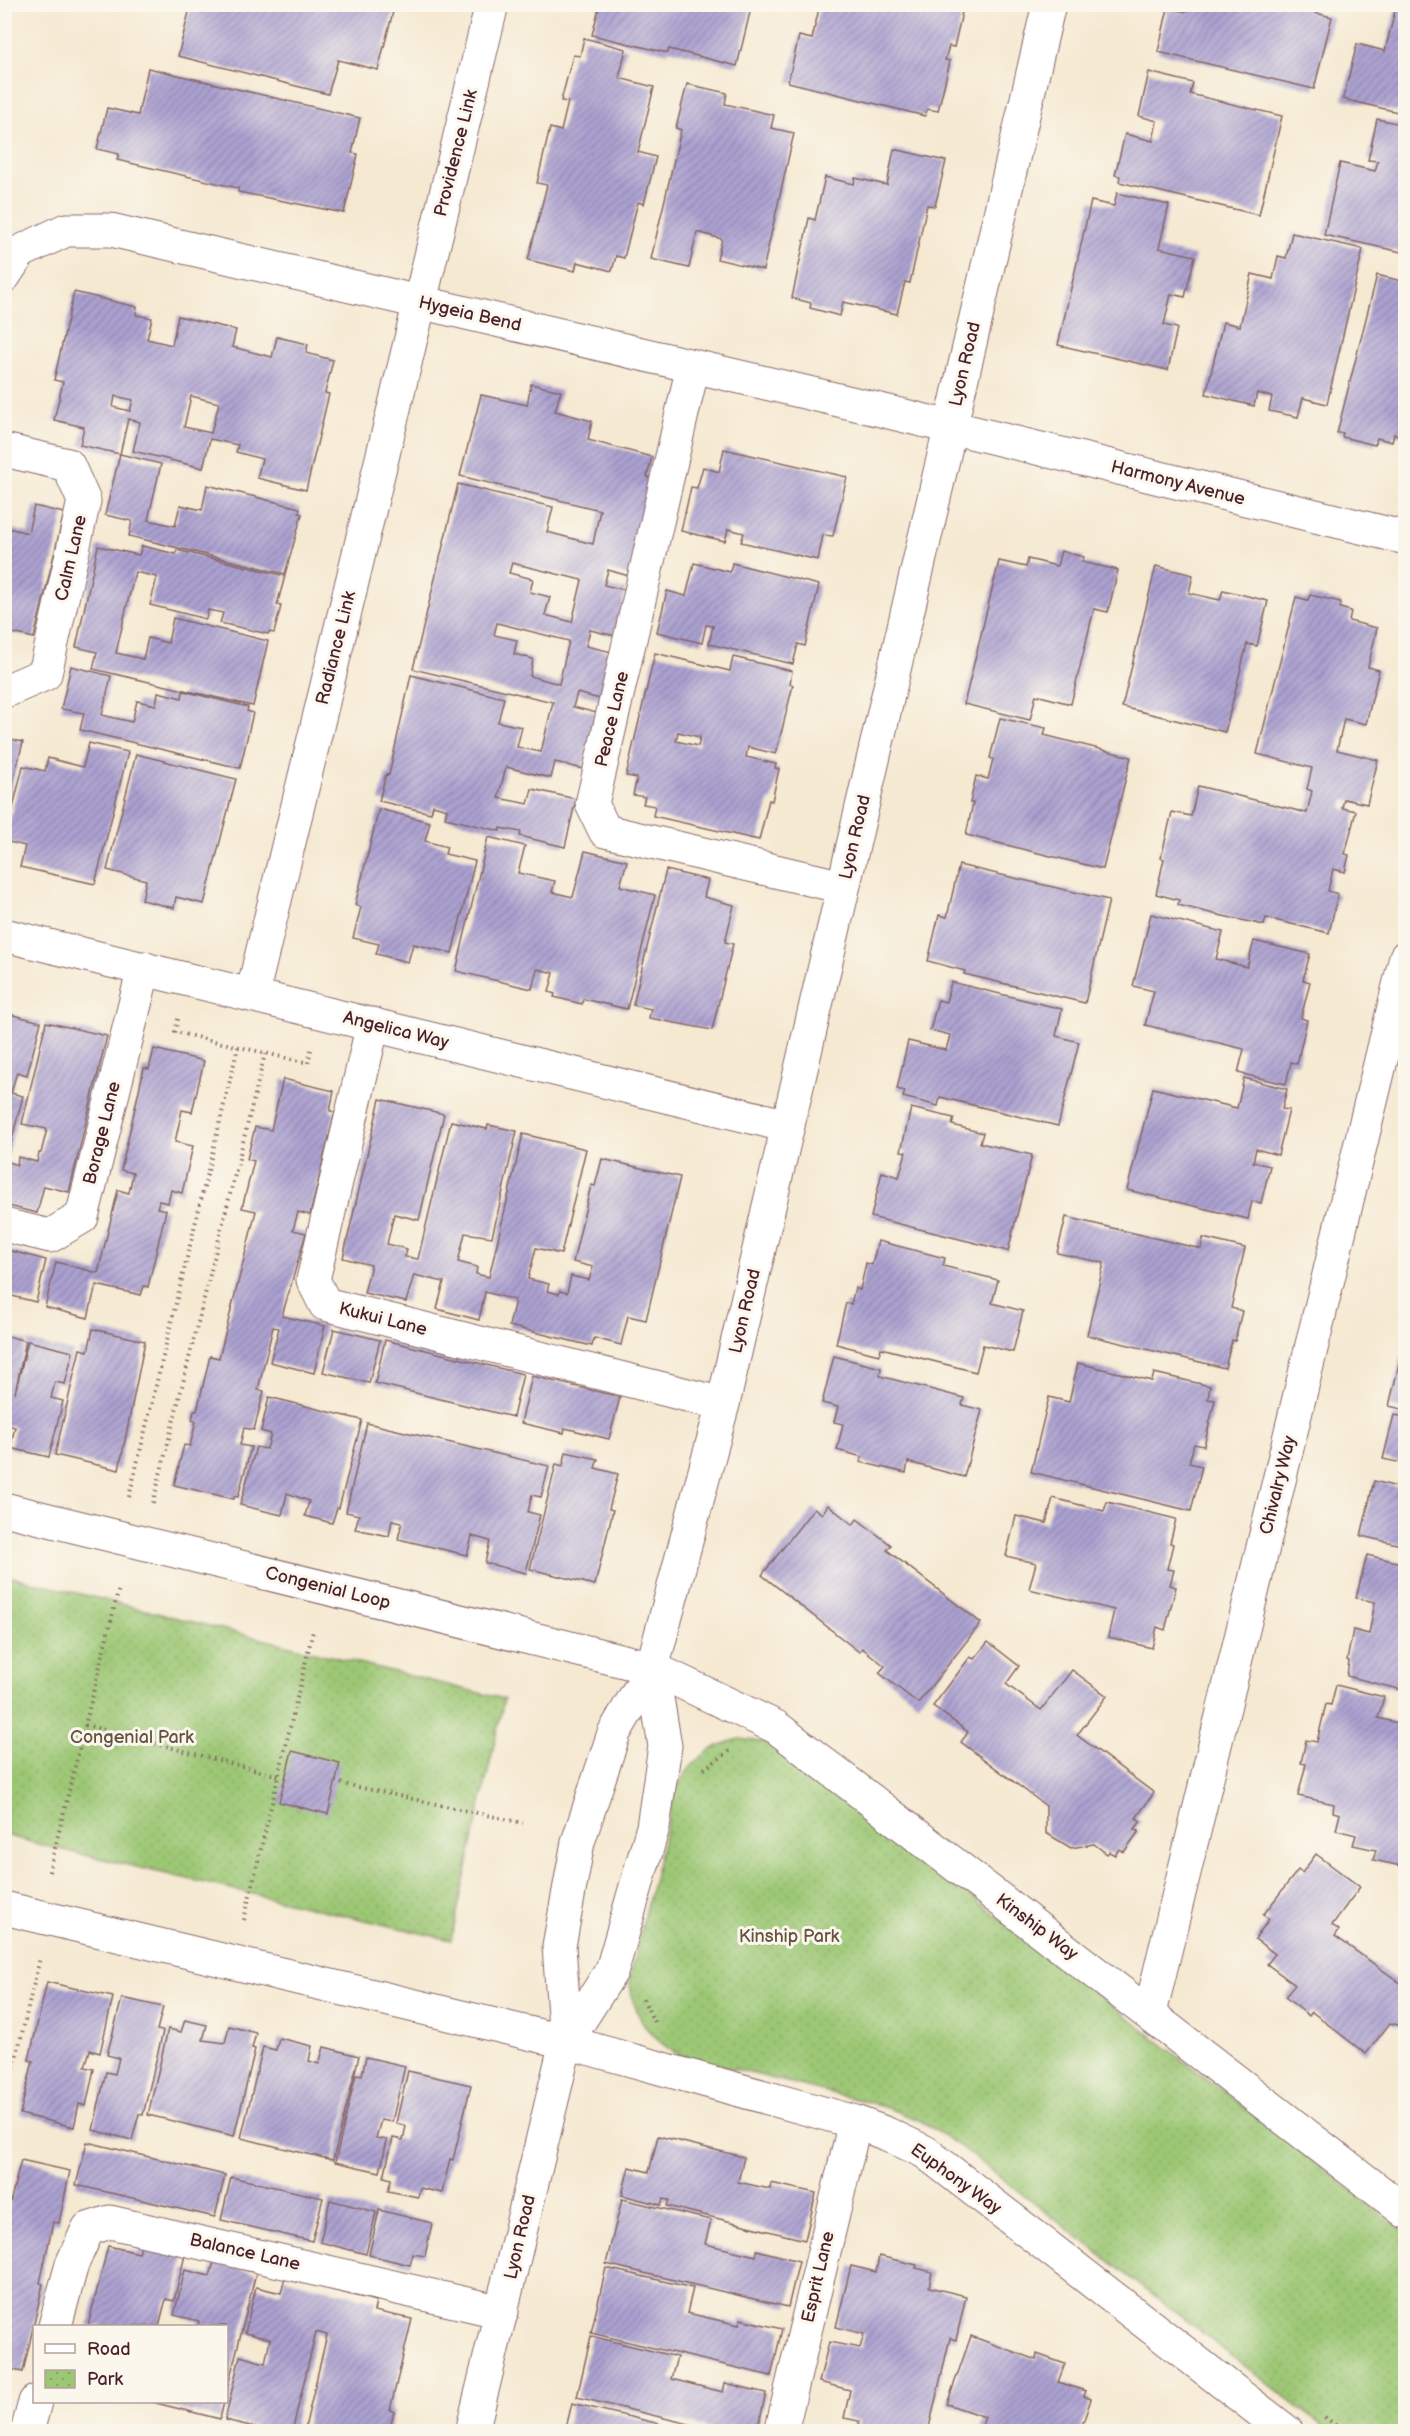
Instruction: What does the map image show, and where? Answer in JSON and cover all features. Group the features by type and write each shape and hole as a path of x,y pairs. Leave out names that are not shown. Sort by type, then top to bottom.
{"street":[{"name":"Providence Link","path":"420,302 492,4"},
{"name":"Lyon Road","path":"472,2432 566,2042 559,1946 578,1842 614,1733 652,1668 723,1404 1049,4"},
{"name":"Hygeia Bend","path":"4,276 20,252 66,231 111,230 951,427"},
{"name":"Radiance Link","path":"252,994 420,302"},
{"name":"Peace Lane","path":"693,366 592,804 605,831 843,887"},
{"name":"Harmony Avenue","path":"951,427 1406,538"},
{"name":"Calm Lane","path":"4,450 68,465 84,501 45,674 4,690"},
{"name":"Angelica Way","path":"4,935 788,1126"},
{"name":"Chivalry Way","path":"1150,2013 1406,957"},
{"name":"Borage Lane","path":"4,1225 50,1236 82,1217 144,968"},
{"name":"Kukui Lane","path":"373,1024 313,1280 325,1304 723,1404"},
{"name":"Congenial Loop","path":"4,1509 652,1668"},
{"name":"Lyon Road","path":"566,2042 612,1970 653,1827 665,1746 652,1668"},
{"name":"Kinship Way","path":"652,1668 776,1727 1406,2212"},
{"path":"4,1908 566,2042"},
{"name":"Euphony Way","path":"566,2042 855,2122 925,2152 1287,2432"},
{"name":"Esprit Lane","path":"781,2432 855,2122"},
{"name":"Balance Lane","path":"55,2325 72,2264 88,2229 110,2222 502,2312"},
{"path":"27,2432 35,2403"}],"path":[{"path":"141,1500 129,1497 238,1047"},
{"path":"147,1502 154,1503 265,1054"},
{"path":"49,1872 119,1588"},
{"path":"244,1920 314,1631"},
{"path":"85,1725 279,1776"},
{"path":"702,1771 727,1751 737,1751"},
{"path":"335,1782 523,1823"},
{"path":"4,1971 10,1947"},
{"path":"4,2108 41,1954"},
{"path":"643,1998 657,2030"},
{"path":"1316,2410 1344,2432"}],"green space":[{"name":"Congenial Park","path":"4,1575 504,1699 451,1940 5,1835"},
{"name":"Kinship Park","path":"740,1739 770,1743 782,1750 1405,2232 1405,2431 1329,2431 964,2149 921,2121 880,2105 681,2056 651,2034 639,2016 629,1980 676,1788 688,1770 702,1756 719,1746"}],"building":[{"path":"191,4 395,4 378,70 338,60 328,94 178,56"},
{"path":"600,4 752,4 737,66 669,49 668,53 592,35"},
{"path":"820,4 964,4 954,47 949,46 945,60 950,61 938,111 927,109 925,116 788,82 799,36 812,39"},
{"path":"1188,4 1317,4 1315,13 1332,17 1314,89 1158,52 1168,8 1186,12"},
{"path":"1396,7 1406,9 1406,114 1343,99 1357,44 1385,51"},
{"path":"584,38 626,49 619,78 654,87 638,152 656,157 644,204 638,202 624,258 616,256 612,271 577,262 575,271 528,260 547,185 537,183 550,128 561,131 568,102 561,101 573,55 580,56"},
{"path":"148,68 360,118 352,153 358,154 344,213 238,192 238,188 117,160 119,154 97,149 107,108 138,115"},
{"path":"1149,72 1193,83 1190,94 1282,116 1259,215 1119,182 1120,176 1115,175 1125,134 1153,141 1157,121 1139,116"},
{"path":"687,84 727,93 725,104 774,115 771,128 794,133 763,270 717,259 722,239 697,232 689,268 651,259 681,130 676,128"},
{"path":"1377,119 1406,125 1406,253 1324,235 1340,163 1375,171 1378,161 1368,160"},
{"path":"894,149 946,161 935,206 927,205 910,283 905,282 897,314 843,302 840,316 810,308 811,303 792,298 809,218 815,220 825,177 854,184 855,178 887,185"},
{"path":"1117,193 1169,205 1159,248 1195,256 1185,297 1171,294 1164,325 1177,328 1168,370 1058,345 1091,201 1114,206"},
{"path":"1292,233 1363,249 1327,404 1303,398 1298,417 1269,411 1272,397 1257,393 1254,406 1206,394 1223,322 1240,326 1252,274 1273,279 1278,256 1286,258"},
{"path":"1377,275 1406,282 1406,437 1394,434 1392,442 1377,438 1375,445 1342,437 1343,433 1337,433"},
{"path":"74,292 137,307 136,315 152,318 147,339 172,345 178,316 236,330 232,347 272,357 277,337 308,344 306,353 333,360 325,393 329,394 306,490 257,478 262,459 236,452 238,445 210,439 203,468 133,451 140,422 128,419 120,454 80,445 84,427 54,420 63,382 54,380","holes":["115,396 133,400 130,411 113,407","191,396 219,403 211,433 184,427"]},
{"path":"531,384 561,391 555,411 592,421 588,440 652,457 647,477 653,478 629,576 608,570 604,585 626,590 615,636 590,630 586,646 612,652 600,699 577,693 573,707 597,713 583,769 555,762 551,778 506,767 498,798 528,804 532,789 576,799 565,847 520,836 521,832 500,828 500,831 445,818 447,809 433,805 431,813 379,801 386,774 389,775 411,675 504,698 498,722 522,727 517,747 541,752 553,702 413,669 458,484 553,507 547,532 593,544 600,510 460,476 481,395 527,405","holes":["512,563 582,580 572,622 545,615 550,597 530,592 533,579 509,573","497,623 569,641 559,684 530,676 533,659 514,654 517,640 494,635"]},
{"path":"724,449 847,477 833,536 823,535 818,560 741,542 744,533 728,529 725,541 681,531 691,487 697,488 703,467 719,472"},
{"path":"120,454 161,464 148,520 175,526 180,505 202,510 207,485 300,508 299,513 302,514 285,574 129,536 132,521 105,515"},
{"path":"34,506 64,513 34,638 4,631 4,527 28,533"},
{"path":"98,546 139,555 142,546 176,554 177,550 285,576 277,605 281,606 274,633 269,632 268,634 220,623 223,613 208,610 206,619 150,605 157,577 135,572 116,653 143,659 148,638 168,643 173,618 268,641 253,706 93,669 97,652 76,647"},
{"path":"1061,551 1084,557 1082,562 1118,570 1108,612 1094,609 1071,704 1036,695 1030,720 964,704 999,561 1026,567 1028,559 1057,566"},
{"path":"694,563 730,572 732,563 819,585 805,646 798,644 793,664 709,644 713,626 706,625 702,643 657,632 667,591 686,596"},
{"path":"1156,566 1193,575 1189,593 1220,600 1223,590 1268,601 1257,646 1247,644 1225,732 1122,707"},
{"path":"1310,595 1341,602 1340,608 1351,611 1349,621 1377,628 1368,667 1379,670 1366,724 1344,719 1337,750 1378,760 1367,804 1344,799 1342,808 1356,811 1345,854 1349,855 1345,872 1333,869 1328,891 1338,894 1329,933 1266,918 1264,925 1214,914 1178,905 1179,900 1156,894 1164,859 1161,858 1172,812 1191,816 1198,786 1307,813 1312,791 1307,789 1312,768 1257,754 1296,597 1308,600"},
{"path":"655,653 730,671 733,657 792,671 790,684 793,685 776,754 748,747 746,757 776,764 775,768 779,769 772,801 769,800 759,840 653,816 655,806 643,804 645,797 633,795 637,778 626,776","holes":["678,732 700,737 698,746 676,741"]},
{"path":"71,666 111,676 102,715 132,722 137,701 156,705 158,692 182,698 183,691 248,707 247,711 253,713 240,768 80,730 84,713 61,709"},
{"path":"1000,718 1046,728 1044,735 1131,757 1103,869 966,835 976,776 988,779 993,759 990,758"},
{"path":"4,738 23,742 5,813 4,813"},
{"path":"89,743 128,752 95,884 20,867 25,846 5,841 23,766 45,771 48,758 83,767"},
{"path":"136,754 236,779 204,904 176,897 174,908 142,900 146,880 107,870"},
{"path":"379,809 430,822 425,841 447,847 445,854 475,861 452,953 413,944 408,962 376,954 379,944 353,938 361,907 355,905"},
{"path":"488,837 525,846 518,873 555,881 552,892 573,897 585,851 627,861 620,886 655,895 627,1009 583,999 582,1004 554,997 555,994 549,992 554,973 537,969 532,989 456,971"},
{"path":"959,865 1109,900 1085,1003 964,974 965,971 928,961 939,915 947,917"},
{"path":"666,870 708,880 704,897 734,905 725,942 733,944 712,1030 649,1018 651,1009 633,1005"},
{"path":"1151,914 1223,932 1216,959 1247,967 1254,941 1310,954 1303,980 1310,982 1301,1018 1307,1020 1297,1064 1291,1062 1286,1084 1238,1073 1244,1049 1145,1025 1154,991 1133,986"},
{"path":"951,982 1062,1009 1056,1036 1079,1042 1058,1126 940,1097 938,1106 903,1097 905,1091 897,1089 908,1041 946,1050 950,1035 930,1030 938,1000 946,1002"},
{"path":"5,1013 41,1022 27,1075 17,1072 11,1093 23,1096 5,1166"},
{"path":"46,1022 107,1036 69,1192 44,1186 37,1213 4,1205 4,1176 8,1162 17,1165 18,1157 37,1162 39,1153 41,1153 47,1129 22,1124"},
{"path":"154,1049 204,1061 192,1112 182,1110 175,1142 193,1146 182,1193 171,1190 168,1203 159,1201 157,1208 166,1210 148,1287 144,1286 141,1295 96,1285 88,1318 45,1307 56,1262 98,1273 118,1190 129,1193 133,1173 121,1170 144,1068 149,1069"},
{"path":"1244,1078 1287,1089 1282,1109 1289,1110 1278,1155 1256,1149 1253,1162 1270,1166 1261,1203 1252,1201 1248,1219 1127,1190 1153,1088 1237,1108"},
{"path":"283,1079 334,1091 330,1111 335,1112 310,1215 298,1212 293,1230 306,1233 282,1316 325,1326 314,1373 270,1362 279,1328 273,1327 258,1390 264,1391 254,1430 244,1428 240,1445 251,1447 238,1497 234,1496 234,1499 174,1485 184,1445 190,1446 196,1421 192,1420 194,1411 197,1411 210,1356 219,1358 256,1211 242,1208 254,1161 247,1159 255,1127 271,1130"},
{"path":"380,1099 444,1114 419,1220 394,1214 387,1244 407,1249 405,1257 418,1259 451,1121 487,1129 488,1125 517,1131 492,1237 465,1233 458,1262 477,1267 476,1274 489,1277 523,1134 586,1149 561,1254 536,1248 528,1279 549,1284 547,1291 567,1293 571,1276 589,1280 593,1267 573,1262 591,1185 595,1186 602,1159 680,1177 646,1320 628,1316 621,1345 594,1338 592,1346 509,1326 515,1300 485,1292 479,1320 437,1309 444,1282 414,1275 406,1302 364,1293 371,1265 343,1258"},
{"path":"911,1108 954,1118 952,1125 983,1133 980,1143 1032,1155 1008,1251 871,1217 882,1172 899,1177 906,1152 901,1151"},
{"path":"1066,1217 1201,1249 1203,1238 1245,1248 1231,1308 1242,1311 1235,1341 1232,1340 1225,1368 1087,1335 1104,1263 1057,1253"},
{"path":"878,1241 945,1258 943,1266 998,1280 992,1303 1023,1311 1013,1352 983,1345 976,1372 881,1348 879,1355 836,1344 846,1303 851,1304 855,1288 860,1290 866,1263 872,1265"},
{"path":"4,1249 46,1260 36,1302 4,1294"},
{"path":"93,1329 145,1341 119,1470 55,1455 80,1349 88,1351"},
{"path":"334,1329 380,1340 369,1383 323,1372"},
{"path":"4,1335 26,1341 15,1393 28,1341 73,1352 65,1384 55,1382 51,1398 63,1401 49,1457 10,1448 15,1427 7,1425 4,1431"},
{"path":"385,1340 523,1374 513,1417 375,1383"},
{"path":"834,1356 881,1368 880,1376 964,1398 962,1405 982,1410 964,1477 908,1462 906,1473 860,1462 862,1457 837,1450 843,1424 834,1422 838,1407 822,1403"},
{"path":"1401,1356 1406,1357 1406,1410 1389,1406"},
{"path":"1078,1363 1152,1381 1154,1373 1210,1386 1208,1399 1215,1400 1204,1446 1194,1444 1189,1463 1202,1466 1191,1511 1031,1472 1049,1397 1069,1402"},
{"path":"532,1376 620,1397 609,1439 565,1428 564,1433 521,1423"},
{"path":"269,1397 362,1420 339,1508 337,1508 332,1523 305,1516 309,1501 287,1493 282,1515 240,1505 256,1447 267,1449 271,1434 261,1431"},
{"path":"1394,1415 1406,1417 1406,1546 1361,1536 1374,1481 1397,1487 1402,1463 1383,1459"},
{"path":"367,1423 549,1466 541,1497 532,1495 528,1512 540,1515 526,1573 485,1563 490,1541 472,1536 467,1555 398,1539 402,1522 392,1520 389,1536 355,1529 359,1515 346,1512"},
{"path":"566,1452 598,1459 595,1468 618,1474 609,1509 613,1510 595,1585 530,1569 556,1464 563,1466"},
{"path":"1053,1498 1104,1511 1107,1502 1176,1519 1167,1569 1174,1570 1170,1585 1176,1587 1165,1630 1157,1627 1152,1648 1108,1637 1114,1610 1029,1589 1036,1563 1006,1556 1016,1516 1046,1523"},
{"path":"828,1505 853,1525 857,1519 891,1545 887,1550 981,1623 918,1703 879,1673 885,1666 862,1648 859,1652 762,1575 814,1508 822,1514"},
{"path":"1367,1555 1406,1564 1406,1691 1347,1676 1349,1661 1347,1660 1353,1630 1369,1634 1375,1602 1356,1598"},
{"path":"988,1642 1019,1666 1006,1684 1041,1710 1072,1670 1107,1696 1077,1735 1154,1793 1136,1818 1141,1821 1135,1829 1139,1831 1124,1852 1119,1849 1115,1855 1109,1852 1107,1854 1094,1844 1071,1848 1046,1833 1046,1806 961,1742 968,1732 933,1706 970,1657 974,1659"},
{"path":"1336,1685 1384,1697 1378,1718 1406,1725 1406,1867 1373,1860 1376,1850 1353,1845 1356,1835 1336,1830 1340,1814 1333,1812 1334,1804 1298,1796 1306,1764 1301,1763 1306,1740 1317,1742 1326,1704 1331,1705"},
{"path":"292,1751 340,1763 328,1814 279,1802"},
{"path":"1316,1854 1360,1887 1332,1925 1339,1930 1335,1936 1406,1987 1406,2027 1390,2023 1366,2054 1312,2012 1309,2016 1285,1997 1295,1985 1267,1964 1275,1954 1255,1939 1269,1919 1263,1915 1298,1870 1302,1873"},
{"path":"47,1982 113,1997 100,2053 90,2050 85,2067 94,2069 86,2106 79,2104 74,2127 20,2114 33,2061 29,2060"},
{"path":"122,1998 163,2007 157,2030 163,2031 143,2115 139,2114 132,2140 93,2130 106,2072 115,2074 119,2058 107,2055"},
{"path":"185,2020 207,2025 203,2040 225,2043 229,2026 256,2033 252,2048 255,2049 234,2136 148,2115 168,2029 181,2032"},
{"path":"279,2038 312,2046 309,2061 319,2064 324,2047 359,2056 333,2160 241,2138 263,2047 276,2050"},
{"path":"366,2057 405,2066 392,2122 381,2120 376,2138 387,2140 380,2172 335,2162 356,2074 362,2075"},
{"path":"408,2071 471,2085 453,2160 450,2159 442,2193 420,2188 418,2197 388,2191 391,2179 384,2177 393,2138 403,2140 406,2126 396,2123"},
{"path":"658,2136 744,2157 738,2182 770,2189 771,2183 816,2193 805,2240 667,2206 669,2200 663,2199 661,2205 622,2195 629,2167 649,2172"},
{"path":"87,2142 225,2175 215,2217 76,2185"},
{"path":"21,2160 70,2171 59,2223 53,2222 40,2283 43,2284 23,2372 4,2368 4,2226"},
{"path":"231,2177 323,2198 312,2241 221,2220"},
{"path":"622,2199 711,2220 705,2244 756,2256 757,2250 799,2261 788,2307 606,2264"},
{"path":"330,2200 376,2212 366,2254 320,2242"},
{"path":"379,2210 432,2223 425,2256 413,2254 410,2265 369,2255"},
{"path":"141,2245 185,2255 174,2301 166,2299 159,2325 88,2325 108,2246 139,2253"},
{"path":"879,2256 917,2265 916,2268 932,2272 929,2287 966,2296 956,2340 950,2338 928,2432 857,2432 859,2421 844,2418 850,2390 819,2382 829,2342 860,2348 864,2334 836,2327 851,2266 876,2272"},
{"path":"214,2262 256,2273 228,2386 228,2325 198,2325 199,2321 174,2315 185,2270 210,2276"},
{"path":"606,2268 693,2288 687,2313 739,2325 740,2319 782,2329 771,2376 591,2333"},
{"path":"285,2278 376,2301 374,2311 412,2319 390,2410 394,2412 389,2432 304,2432 327,2335 316,2332 292,2432 275,2432 225,2420 240,2356 265,2363 270,2339 245,2333 256,2287 281,2293"},
{"path":"591,2336 677,2357 671,2379 723,2392 725,2383 766,2393 757,2432 722,2432 577,2397"},
{"path":"971,2336 1036,2360 1037,2354 1065,2364 1058,2382 1086,2391 1084,2396 1091,2399 1080,2432 980,2432 985,2417 947,2404"},
{"path":"156,2403 224,2403 220,2419"},
{"path":"572,2403 660,2424 658,2432 565,2432"}]}
